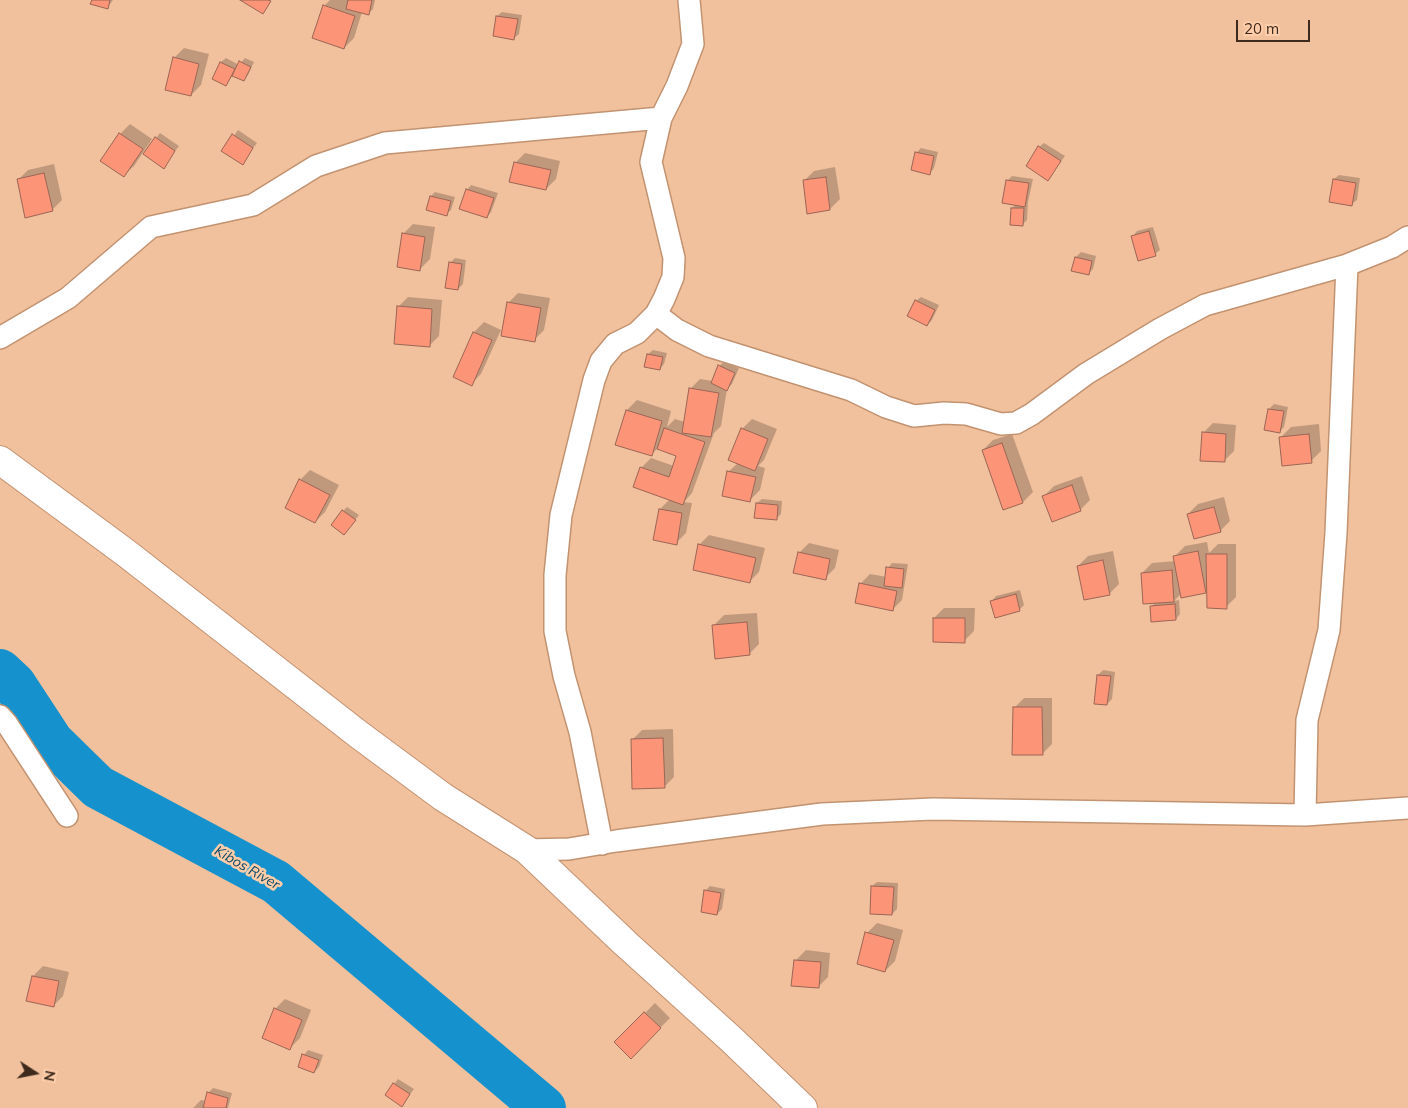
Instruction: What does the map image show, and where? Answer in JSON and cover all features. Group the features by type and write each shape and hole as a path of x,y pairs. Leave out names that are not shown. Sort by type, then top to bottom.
{"main road":[{"path":"0,460 126,553 412,774 444,797 528,850 803,1108"}],"street":[{"path":"602,844 580,732 564,676 555,631 555,575 561,515 594,380 601,361 615,344 637,333 656,314 673,278 674,258 651,162 661,118 677,86 693,44 689,0"},
{"path":"0,338 68,298 151,227 253,205 316,166 385,143 661,118"},
{"path":"656,314 677,330 709,346 851,390 895,410 914,416 944,413 966,414 1001,424 1016,422 1032,414 1086,374 1160,329 1205,305 1348,265 1392,247 1408,237"},
{"path":"1305,815 1307,720 1329,630 1336,533 1348,265"},
{"path":"0,716 67,816"},
{"path":"528,850 569,850 822,814 933,809 1305,815 1408,808"}],"building":[{"path":"92,0 110,0 108,9 90,4"},
{"path":"240,0 268,0 271,1 263,14"},
{"path":"348,0 372,0 369,15 346,9"},
{"path":"323,5 355,16 344,49 312,38"},
{"path":"496,16 518,19 514,40 493,36"},
{"path":"173,57 199,64 191,96 165,90"},
{"path":"239,61 251,67 244,81 232,76"},
{"path":"220,62 235,69 226,86 212,79"},
{"path":"119,133 143,149 124,177 100,161"},
{"path":"232,134 253,148 243,165 221,151"},
{"path":"155,137 175,151 164,169 143,154"},
{"path":"1038,146 1061,161 1048,181 1026,166"},
{"path":"915,152 934,156 930,175 911,170"},
{"path":"514,162 551,170 546,190 509,182"},
{"path":"44,173 53,211 25,218 17,179"},
{"path":"826,177 830,210 807,214 803,180"},
{"path":"1333,179 1356,183 1352,206 1329,202"},
{"path":"1006,180 1029,183 1025,207 1002,203"},
{"path":"466,189 494,198 487,218 459,209"},
{"path":"430,196 451,201 447,216 426,210"},
{"path":"1011,208 1024,208 1023,226 1010,225"},
{"path":"1149,231 1156,256 1138,261 1131,236"},
{"path":"402,233 425,237 420,271 397,267"},
{"path":"1075,257 1092,261 1089,275 1071,271"},
{"path":"449,262 462,264 458,290 445,288"},
{"path":"915,300 935,310 927,326 907,316"},
{"path":"507,302 541,308 535,342 501,336"},
{"path":"397,306 432,309 430,347 394,344"},
{"path":"473,332 492,340 472,386 453,377"},
{"path":"647,354 663,357 660,370 644,367"},
{"path":"718,365 735,373 727,391 711,383"},
{"path":"689,388 719,393 711,437 682,433"},
{"path":"1268,409 1284,411 1280,433 1264,430"},
{"path":"626,410 662,421 652,456 615,445"},
{"path":"664,428 705,442 683,505 633,487 640,467 669,477 676,456 657,449"},
{"path":"741,428 768,439 755,471 728,460"},
{"path":"1202,432 1226,434 1225,462 1200,461"},
{"path":"1309,434 1312,463 1282,466 1279,437"},
{"path":"1002,443 1023,503 1003,510 982,450"},
{"path":"727,471 756,477 750,502 722,496"},
{"path":"299,479 330,495 315,523 285,508"},
{"path":"1072,485 1081,511 1052,522 1042,496"},
{"path":"756,503 778,505 777,520 754,518"},
{"path":"1214,507 1221,532 1194,539 1187,514"},
{"path":"659,509 682,513 677,545 653,540"},
{"path":"342,510 356,520 344,535 331,525"},
{"path":"698,544 756,558 750,583 693,570"},
{"path":"1198,551 1206,593 1181,598 1173,556"},
{"path":"798,552 830,559 826,580 793,573"},
{"path":"1206,554 1227,554 1227,609 1207,608"},
{"path":"1103,560 1110,595 1084,600 1077,566"},
{"path":"886,567 904,569 902,588 884,586"},
{"path":"1172,570 1174,602 1143,604 1141,573"},
{"path":"859,583 897,591 893,611 855,603"},
{"path":"1016,594 1020,611 995,618 990,601"},
{"path":"1175,604 1176,620 1151,622 1150,606"},
{"path":"933,618 965,618 965,643 933,642"},
{"path":"747,622 750,655 715,659 712,625"},
{"path":"1097,675 1111,676 1107,705 1094,704"},
{"path":"1013,707 1042,707 1043,755 1012,755"},
{"path":"663,738 665,788 632,789 631,739"},
{"path":"871,886 894,887 892,915 870,914"},
{"path":"704,890 721,893 717,915 701,912"},
{"path":"865,932 894,940 885,972 857,964"},
{"path":"794,960 821,962 819,988 791,986"},
{"path":"32,976 59,981 54,1007 26,1001"},
{"path":"274,1008 302,1020 290,1050 262,1038"},
{"path":"644,1012 661,1028 631,1059 614,1042"},
{"path":"302,1054 319,1060 314,1073 298,1067"},
{"path":"393,1083 410,1094 402,1107 385,1095"},
{"path":"207,1092 228,1098 226,1108 203,1108"}],"waterway":[{"name":"Kibos River","path":"0,671 14,684 52,742 98,787 276,882 544,1108"}]}
